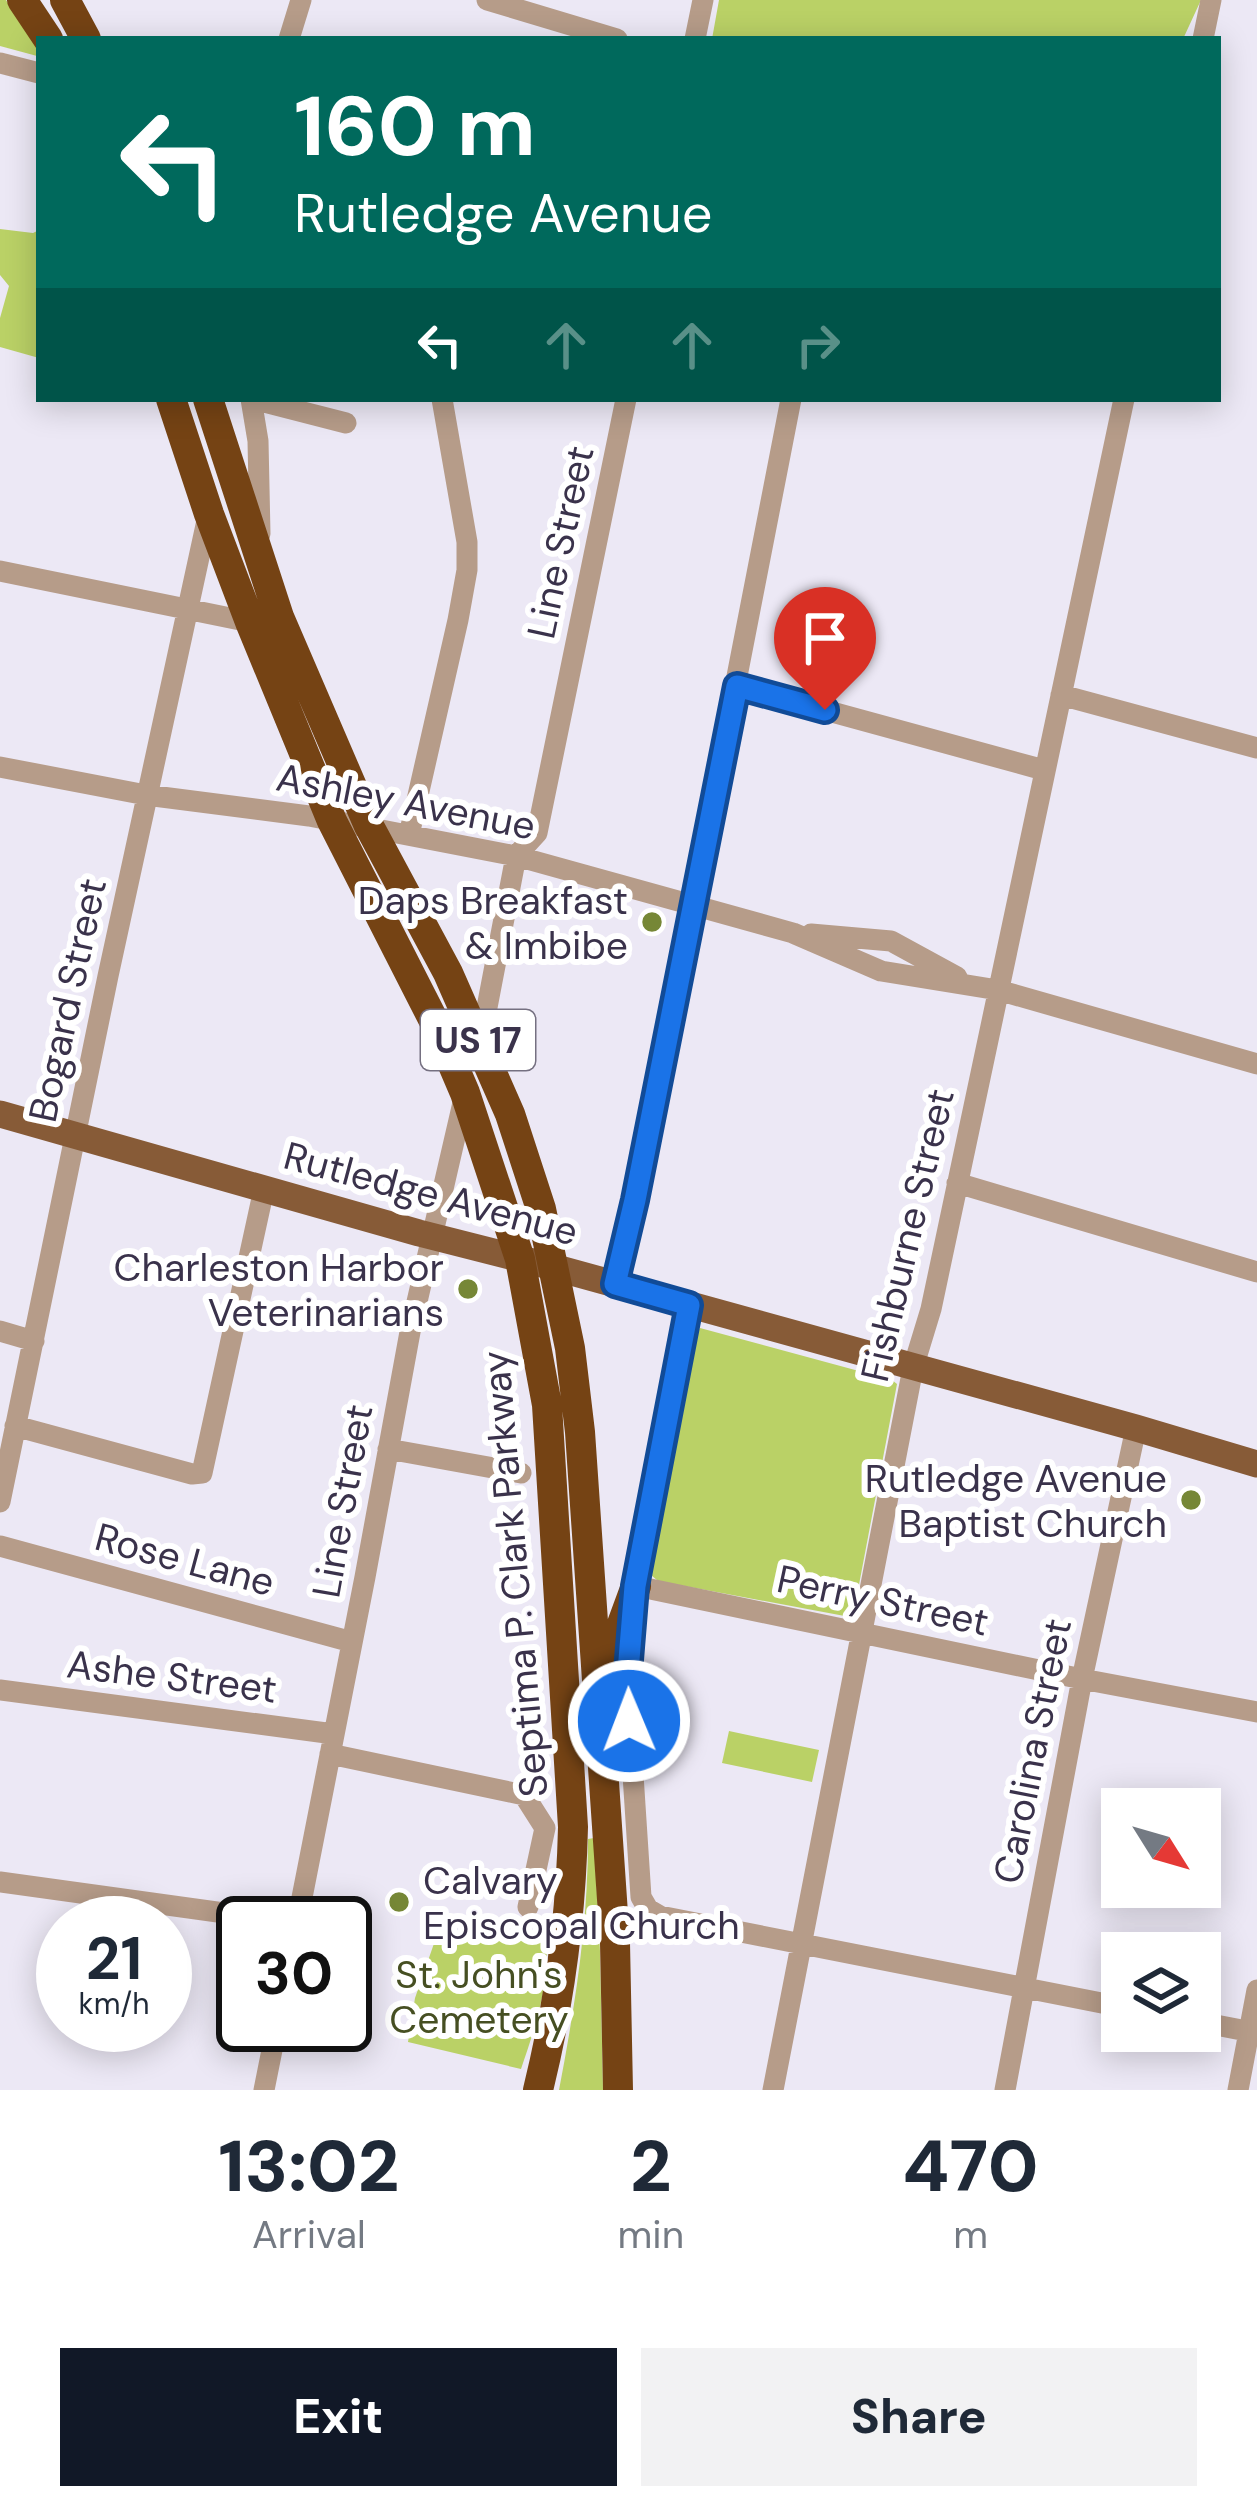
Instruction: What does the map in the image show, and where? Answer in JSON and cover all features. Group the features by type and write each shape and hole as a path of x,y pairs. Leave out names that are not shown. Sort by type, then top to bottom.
{"highway":[{"path":"22,0 45,36"},
{"path":"64,0 84,36"},
{"name":"Septima P. Clark Parkway","path":"172,402 250,622 332,821 436,1025 465,1093 520,1259 547,1405 573,1827 567,1944 538,2090"},
{"name":"Septima P. Clark Parkway","path":"209,402 279,617 369,826 429,936 480,1045 510,1114 541,1209 570,1348 580,1432 615,1943 618,2090"},
{"path":"599,1690 635,1586"}],"main road":[{"name":"Rutledge Avenue","path":"0,1114 1257,1464"}],"street":[{"path":"291,36 301,0"},
{"path":"487,0 607,36"},
{"path":"696,36 704,0"},
{"path":"1204,36 1211,0"},
{"path":"0,63 36,72"},
{"path":"252,402 258,441 260,565"},
{"path":"264,402 346,423"},
{"path":"409,836 467,570 467,542 443,402"},
{"name":"Line Street","path":"480,1045 516,856 538,832 625,402"},
{"path":"615,1284 790,402"},
{"name":"Fishburne Street","path":"773,2090 913,1368 931,1309 1123,402"},
{"name":"Bogard Street","path":"0,1502 4,1459 34,1341 209,514"},
{"path":"0,571 250,622"},
{"path":"737,686 1044,770"},
{"path":"1061,694 1257,748"},
{"name":"Ashley Avenue","path":"0,767 146,795 369,826 516,856 793,933 881,971 998,990 1257,1064"},
{"name":"Ashley Avenue","path":"793,933 891,941 969,984"},
{"name":"Line Street","path":"302,1896 431,1236 465,1093"},
{"path":"957,1184 1257,1272"},
{"path":"15,1426 202,1473 264,1189"},
{"path":"689,1305 635,1586 627,1684 641,1898 648,1910 1101,2003"},
{"path":"0,1331 34,1341"},
{"name":"Carolina Street","path":"1005,2090 1082,1679 1136,1428"},
{"path":"388,1449 521,1473"},
{"name":"Rose Lane","path":"0,1546 352,1642"},
{"name":"Perry Street","path":"635,1586 1257,1712"},
{"name":"Ashe Street","path":"0,1690 332,1744 524,1795 545,1828 528,1907"},
{"path":"0,1882 216,1912"},
{"path":"1238,2090 1253,2032 1257,1990"},
{"path":"1221,2026 1253,2032"},
{"path":"264,2090 272,2052"}],"green space":[{"path":"0,0 6,0 36,46 36,56 0,46"},
{"path":"719,0 1201,0 1184,36 713,36"},
{"path":"0,229 36,232 36,357 0,347 0,318 9,286 0,275"},
{"path":"700,1328 897,1384 850,1617 658,1581 651,1575"},
{"path":"729,1731 819,1750 812,1782 722,1763"},
{"path":"594,1838 603,2090 559,2090 580,1965 588,1839"},
{"name":"St. John's Cemetery","path":"438,1932 546,1943 543,1991 521,2069 408,2042 415,1998"}],"place":[{"name":"Daps Breakfast & Imbibe","path":"652,922"},
{"name":"Charleston Harbor Veterinarians","path":"468,1289"},
{"name":"Rutledge Avenue Baptist Church","path":"1191,1500"},
{"name":"Calvary Episcopal Church","path":"399,1902"}],"route":[{"path":"629,1721 627,1684 635,1586 689,1305 615,1284 737,686 825,710"}]}
